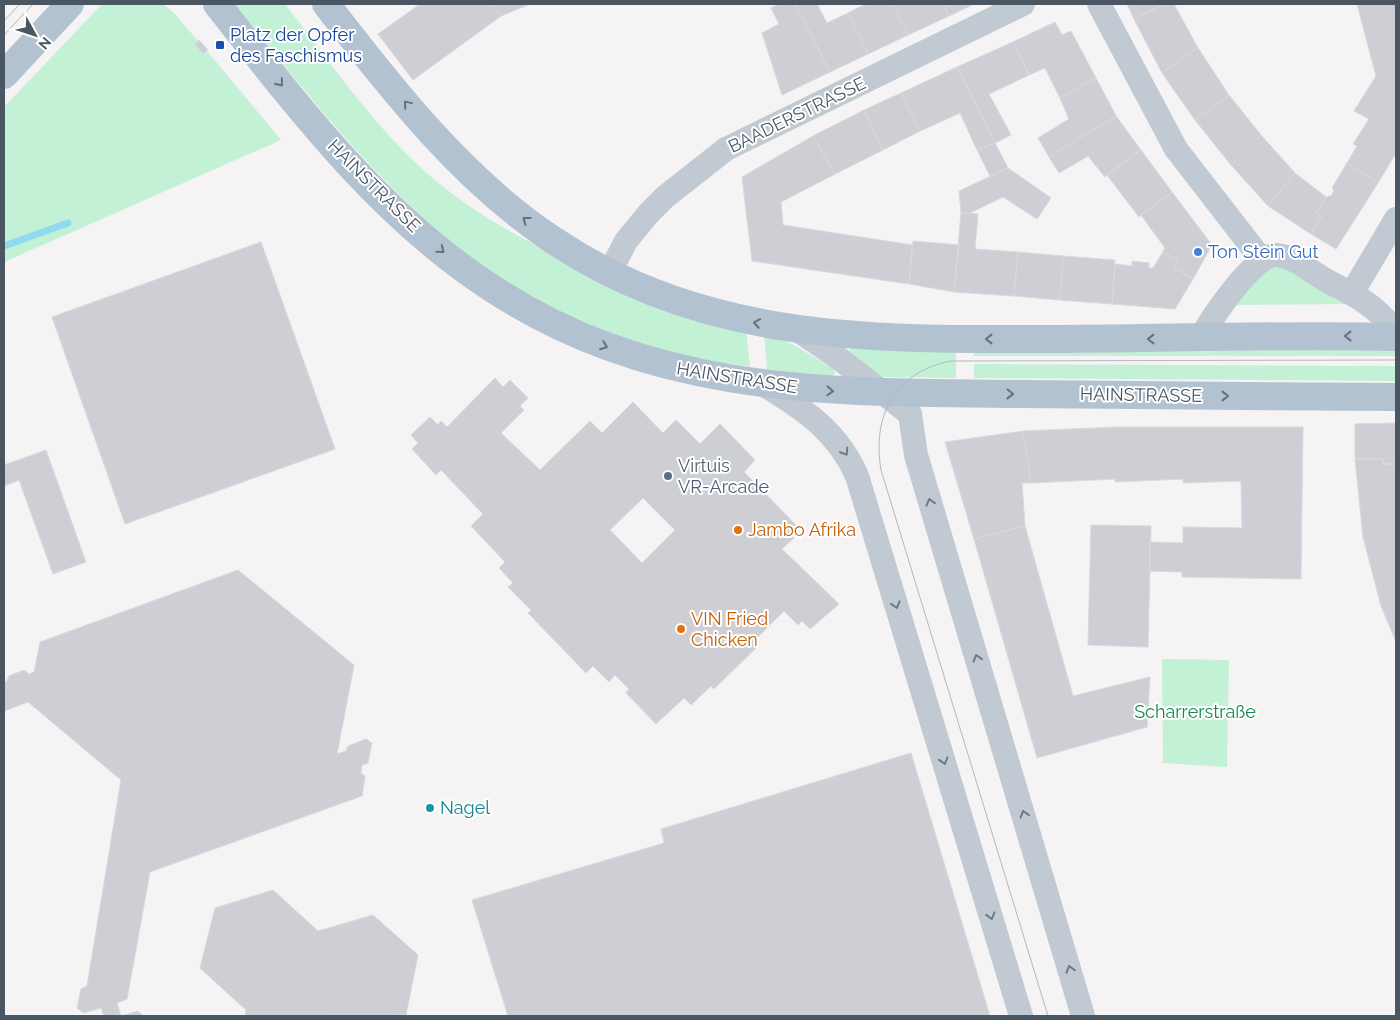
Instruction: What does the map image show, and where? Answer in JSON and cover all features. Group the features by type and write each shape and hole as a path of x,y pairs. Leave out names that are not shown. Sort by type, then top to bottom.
{"main road":[{"path":"4,75 70,4"},
{"name":"HAINSTRASSE","path":"217,4 300,108 358,173 410,225 479,280 543,318 604,346 690,372 764,385 881,392 916,403 1396,397"},
{"path":"326,4 417,117 478,181 546,236 609,274 650,292 701,310 735,319 796,329 859,336 949,339 1396,336"}],"street":[{"name":"BAADERSTRASSE","path":"609,274 626,241 650,213 666,196 719,153 1023,4"},
{"path":"1099,4 1176,149 1262,260"},
{"path":"1352,294 1396,219"},
{"path":"1200,338 1215,315 1249,272 1262,260 1275,255 1290,259 1378,311 1396,336"},
{"path":"796,329 836,356 881,392"},
{"path":"764,385 797,404 822,425 842,447 857,476 1021,1016"},
{"path":"916,403 916,455 1083,1016"}],"green space":[{"path":"102,4 163,4 174,13 198,41 195,44 203,54 207,51 281,140 4,262 4,107"},
{"path":"234,4 285,4 383,129 420,167 455,196 533,244 575,264 746,331 750,367 666,351 593,326 526,294 465,253 432,226 371,166 315,103"},
{"path":"1276,262 1348,304 1231,305"},
{"path":"764,335 787,341 834,369 835,374 830,377 767,369"},
{"path":"849,345 956,348 956,378 879,377 850,351"},
{"path":"1396,346 1396,356 974,356 974,348"},
{"path":"974,364 1396,366 1396,381 974,378"},
{"name":"Scharrerstraße","path":"1162,659 1229,660 1227,767 1163,763"}],"building":[{"path":"420,4 492,4 501,16 413,80 378,34"},
{"path":"492,4 530,4 501,16"},
{"path":"779,4 795,4 830,72 782,95 762,33 779,24 771,8"},
{"path":"795,4 817,4 827,23 848,13 868,54 830,72"},
{"path":"866,4 893,4 908,35 868,54 848,13"},
{"path":"893,4 944,4 949,16 908,35"},
{"path":"944,4 974,4 949,16"},
{"path":"1127,4 1164,4 1134,19"},
{"path":"1164,4 1174,4 1198,48 1162,73 1134,19"},
{"path":"1357,4 1396,4 1396,153 1378,183 1347,163 1357,146 1353,144 1369,119 1354,111 1376,76"},
{"path":"1055,22 1062,35 1071,31 1096,78 1060,98 1045,68 1029,75 1013,42"},
{"path":"199,40 208,50 203,54 195,44"},
{"path":"1013,42 1029,75 989,94 1011,135 995,143 957,67"},
{"path":"1198,48 1229,95 1195,120 1162,73"},
{"path":"957,67 995,143 977,150 960,113 920,131 901,93"},
{"path":"1096,78 1116,116 1049,157 1038,138 1069,119 1060,98"},
{"path":"901,93 920,131 883,150 864,110"},
{"path":"1229,95 1261,135 1231,165 1195,120"},
{"path":"864,110 883,150 835,174 813,136"},
{"path":"1116,116 1141,150 1105,177 1088,156 1059,173 1049,157"},
{"path":"1261,135 1295,173 1268,206 1231,165"},
{"path":"813,136 835,174 781,202 783,225 912,245 909,284 752,261 742,177"},
{"path":"995,143 1008,168 990,176 977,150"},
{"path":"1141,150 1172,192 1139,217 1107,175"},
{"path":"1347,163 1378,183 1336,249 1311,234 1322,216 1316,213 1326,197 1332,195 1334,190 1332,188"},
{"path":"1008,168 1051,198 1037,219 1003,197 970,213 961,213 959,191"},
{"path":"1295,173 1326,197 1316,213 1322,216 1311,234 1268,206"},
{"path":"1172,192 1212,245 1193,279 1174,268 1178,260 1163,252 1165,248 1141,215"},
{"path":"961,213 978,214 975,249 1018,252 1014,296 954,292"},
{"path":"913,241 959,245 954,292 909,284"},
{"path":"261,242 335,449 125,524 52,317"},
{"path":"1018,252 1063,256 1060,300 1014,296"},
{"path":"1163,252 1178,260 1174,268 1193,279 1175,309 1112,304 1115,264 1132,266 1132,261 1149,263 1149,268 1153,268"},
{"path":"1063,256 1115,260 1112,304 1060,300"},
{"path":"495,378 503,387 510,380 528,398 520,406 524,410 501,433 540,470 590,421 602,433 633,402 663,433 676,420 700,444 720,424 755,460 744,472 798,527 790,534 794,538 782,549 839,604 810,629 802,621 798,625 784,611 754,641 758,646 714,689 711,686 691,705 684,698 656,724 626,693 629,689 615,675 609,682 593,666 586,673 528,613 531,610 508,587 513,583 499,568 505,562 471,526 483,514 441,470 436,475 412,449 418,443 411,435 430,417 438,425 441,421 447,427","holes":["643,498 675,530 642,563 610,530"]},
{"path":"1396,423 1396,464 1383,464 1383,459 1355,459 1355,424"},
{"path":"1118,427 1303,427 1301,579 1182,577 1182,572 1150,571 1150,542 1183,543 1183,527 1242,528 1241,481 1183,483 1183,479 1115,482 1115,479 1031,483 1023,431"},
{"path":"1023,431 1031,483 1022,483 1025,526 974,539 945,442"},
{"path":"46,450 86,562 53,574 19,480 4,486 4,465"},
{"path":"1355,459 1383,459 1383,464 1396,464 1396,642 1381,606 1363,537"},
{"path":"1091,525 1151,526 1148,647 1088,645"},
{"path":"1025,526 1073,696 1150,677 1147,727 1037,758 974,539"},
{"path":"238,570 354,665 337,754 346,751 348,746 366,739 372,743 368,763 362,765 361,773 365,776 362,796 150,872 127,999 117,1003 121,1016 104,1016 101,1008 83,1013 77,1008 81,989 87,986 121,780 28,702 4,711 4,683 9,676 24,670 29,674 34,672 40,642"},
{"path":"911,753 990,1016 508,1016 472,900 664,843 661,829"},
{"path":"273,890 318,931 373,915 418,955 406,1015 245,1016 246,1010 200,968 215,908"},
{"path":"138,1011 143,1016 121,1016"}],"waterway":[{"path":"4,246 68,223"}],"tram line":[{"path":"4,21 20,4"},
{"path":"4,35 33,4"},
{"path":"1048,1016 881,470 880,432 884,415 891,399 901,386 915,375 931,367 951,361 1396,360"}],"place":[{"name":"Platz der Opfer des Faschismus","path":"220,45"},
{"name":"Ton Stein Gut","path":"1198,252"},
{"name":"Virtuis VR-Arcade","path":"668,476"},
{"name":"Jambo Afrika","path":"738,530"},
{"name":"VIN Fried Chicken","path":"681,629"},
{"name":"Nagel","path":"430,808"}]}
